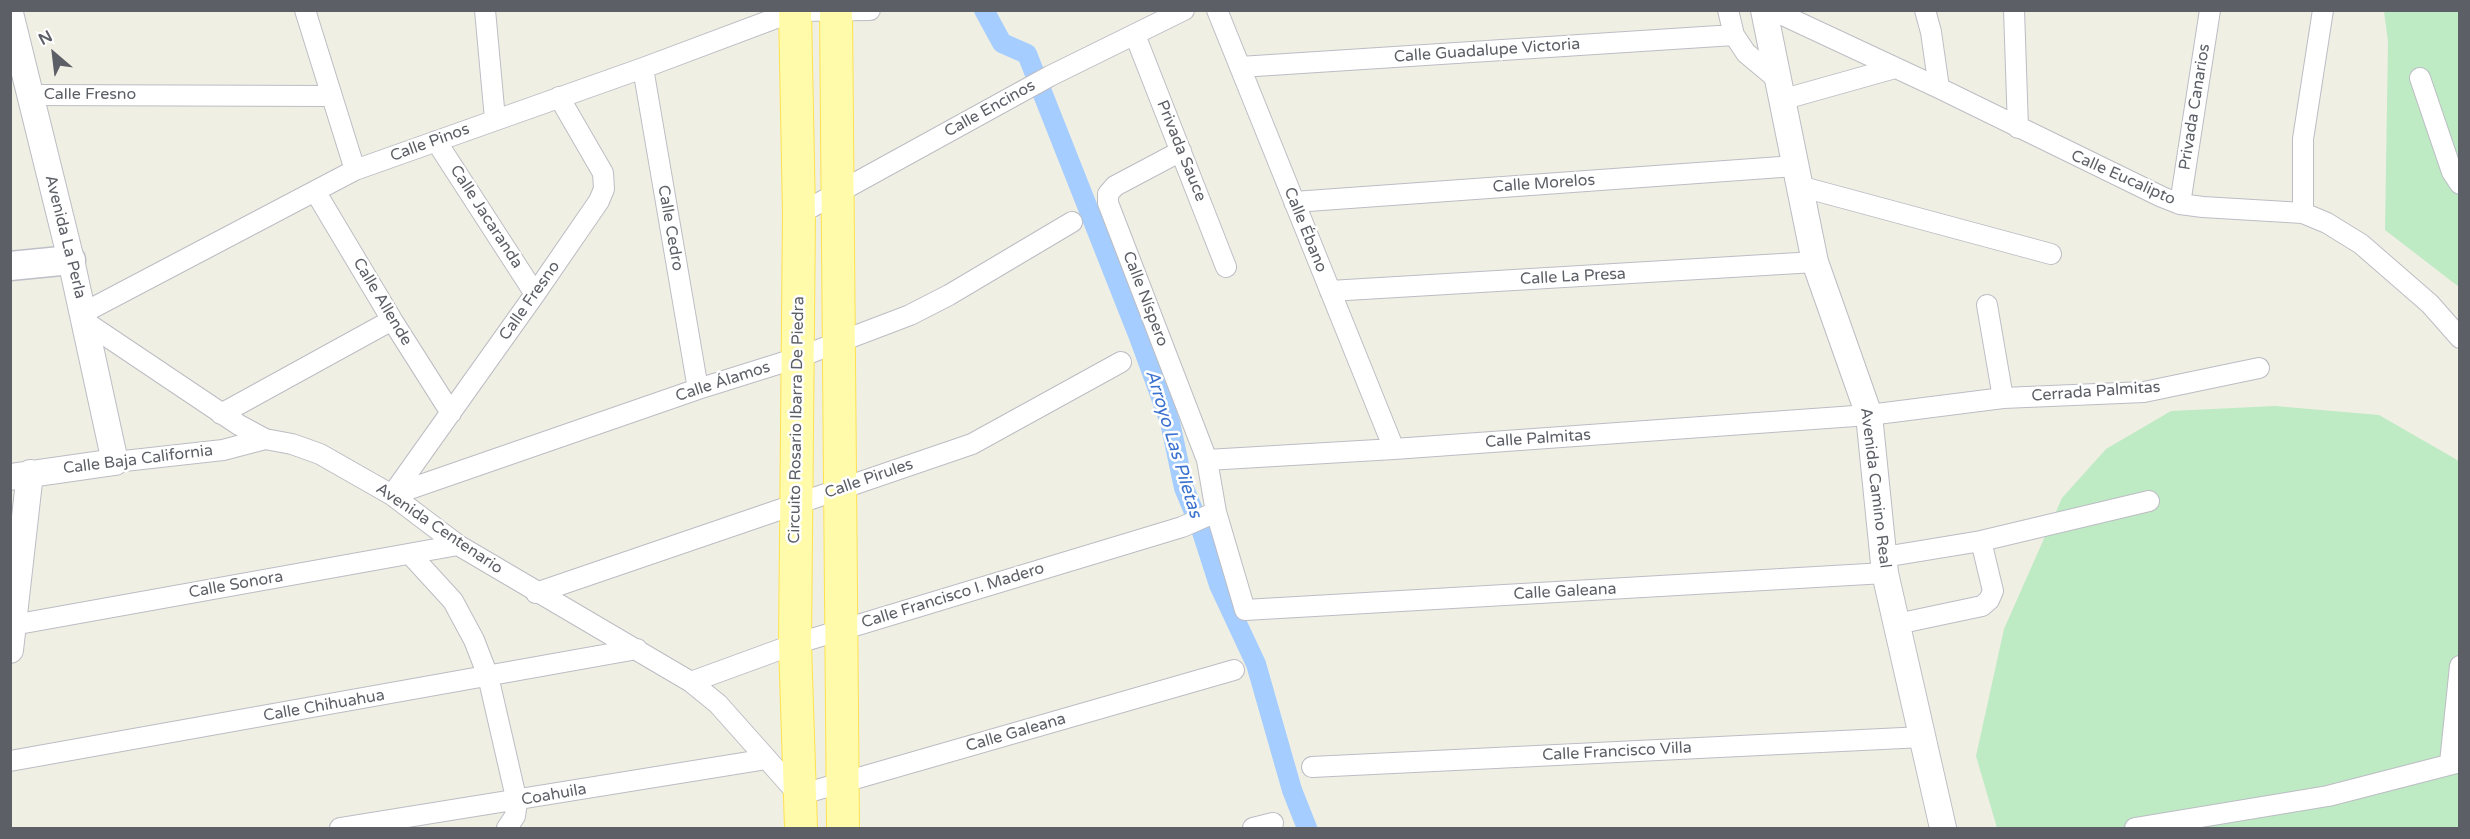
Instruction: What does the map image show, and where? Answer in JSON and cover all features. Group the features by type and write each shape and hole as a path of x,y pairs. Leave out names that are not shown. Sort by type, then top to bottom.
{"main road":[{"name":"Circuito Rosario Ibarra De Piedra","path":"795,11 799,214 795,644 801,828"},
{"path":"836,11 843,828"},
{"path":"10,266 71,260"}],"street":[{"path":"305,10 355,170"},
{"path":"485,10 495,119"},
{"path":"795,11 870,10"},
{"name":"Calle Encinos","path":"799,214 1027,88 1184,10"},
{"name":"Calle Ébano","path":"1217,10 1394,449"},
{"path":"1728,10 1734,35 1746,53 1779,89 1895,68"},
{"name":"Avenida Camino Real","path":"1764,10 1815,262 1869,415 1884,565 1943,828"},
{"name":"Calle Eucalipto","path":"1772,10 2180,204 2303,213 2327,223 2361,244 2430,304 2460,338"},
{"path":"1925,10 1931,32 1938,88"},
{"path":"2014,10 2018,128"},
{"name":"Privada Canarios","path":"2180,204 2210,10"},
{"path":"2303,213 2303,139 2323,10"},
{"name":"Calle Pinos","path":"84,317 355,170 643,68 795,11"},
{"name":"Avenida La Perla","path":"10,13 71,260 116,462"},
{"name":"Privada Sauce","path":"1135,34 1226,267"},
{"name":"Calle Guadalupe Victoria","path":"1240,67 1734,35"},
{"name":"Calle Cedro","path":"643,68 698,389"},
{"path":"2420,78 2452,172 2460,184"},
{"name":"Calle Fresno","path":"29,95 331,96"},
{"name":"Calle Fresno","path":"392,495 599,201 604,189 603,173 559,97"},
{"name":"Calle Jacaranda","path":"436,141 535,294"},
{"name":"Calle Níspero","path":"1181,151 1115,186 1108,194 1108,203 1207,460 1211,515 1245,610"},
{"name":"Calle Morelos","path":"1294,202 1797,176 2051,254"},
{"name":"Calle Allende","path":"315,190 392,320 451,413"},
{"name":"Calle Álamos","path":"392,495 698,389 797,358 910,315 949,295 1072,222"},
{"name":"Calle La Presa","path":"1330,291 1815,262"},
{"path":"1987,305 2003,398"},
{"name":"Avenida Centenario","path":"84,317 221,414 265,439 292,444 320,454 392,495 458,545 691,682 718,704 799,795"},
{"path":"221,414 392,320"},
{"name":"Calle Pirules","path":"537,593 972,444 1121,362"},
{"name":"Cerrada Palmitas","path":"1869,415 2003,398 2144,392 2259,368"},
{"name":"Calle Palmitas","path":"1207,460 1869,415"},
{"name":"Calle Baja California","path":"20,475 223,450 265,439"},
{"path":"10,650 20,475"},
{"name":"Calle Galeana","path":"1245,610 1884,565 2149,501"},
{"name":"Calle Francisco I. Madero","path":"691,682 795,644 1182,527 1211,515"},
{"path":"1897,624 1982,606 1989,600 1993,591 1981,541"},
{"name":"Calle Sonora","path":"13,625 458,545"},
{"path":"410,554 453,601 474,640 488,676 517,801 515,816 507,828"},
{"name":"Calle Chihuahua","path":"10,761 637,650"},
{"path":"2135,828 2328,796 2455,763 2460,666"},
{"name":"Calle Galeana","path":"799,795 1234,670"},
{"name":"Calle Francisco Villa","path":"1312,767 1923,737"},
{"name":"Coahuila","path":"340,828 767,759"},
{"path":"1253,828 1273,823"}],"green space":[{"path":"2384,11 2459,11 2459,287 2385,230 2388,42"},
{"path":"2275,406 2379,415 2459,461 2459,828 1997,828 1976,756 2004,629 2062,498 2106,449 2171,411"}],"waterway":[{"name":"Arroyo Las Piletas","path":"984,10 1002,43 1027,54 1139,337 1170,422 1184,488 1201,529 1219,585 1256,664 1292,790 1307,828"}]}
